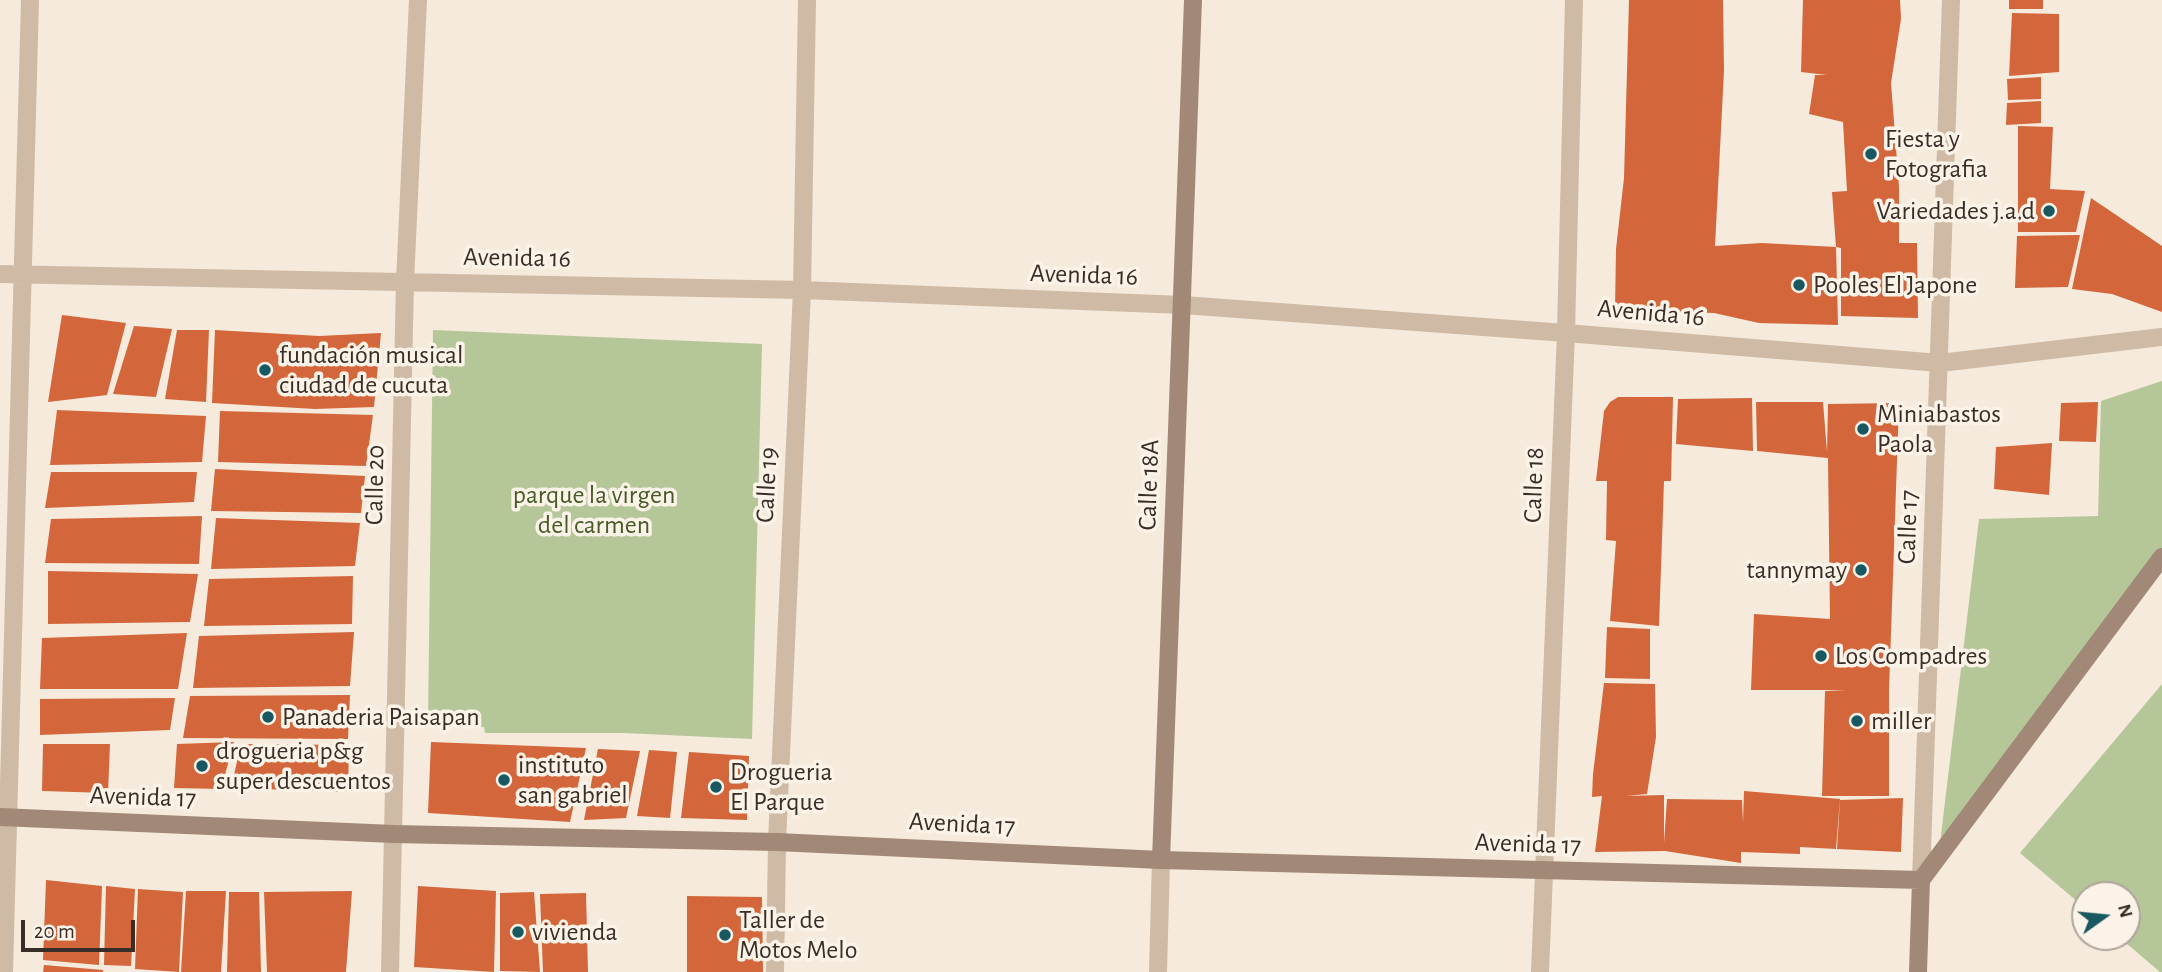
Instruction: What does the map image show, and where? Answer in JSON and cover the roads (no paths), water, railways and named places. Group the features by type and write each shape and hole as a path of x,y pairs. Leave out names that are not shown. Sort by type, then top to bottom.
{"street":[{"path":"4,972 5,817 30,0"},
{"name":"Calle 20","path":"390,972 405,282 418,0"},
{"name":"Calle 19","path":"775,972 777,842 802,290 807,0"},
{"name":"Calle 18A","path":"1158,972 1193,0"},
{"name":"Calle 18","path":"1540,972 1566,333 1574,0"},
{"name":"Calle 17","path":"1918,972 1951,0"},
{"name":"Avenida 16","path":"0,274 802,290 1182,305 1940,363 2162,337"},
{"path":"1921,880 2162,558"},
{"name":"Avenida 17","path":"5,817 394,834 777,842 1161,860 1921,880"}],"place":[{"name":"Fiesta y Fotografia","path":"1871,154"},
{"name":"Variedades j.a.d","path":"2049,211"},
{"name":"Pooles El Japone","path":"1799,285"},
{"name":"fundación musical ciudad de cucuta","path":"265,370"},
{"name":"Miniabastos Paola","path":"1863,429"},
{"name":"tannymay","path":"1861,570"},
{"name":"Los Compadres","path":"1821,656"},
{"name":"Panaderia Paisapan","path":"268,717"},
{"name":"miller","path":"1857,721"},
{"name":"drogueria p&g super descuentos","path":"202,766"},
{"name":"instituto san gabriel","path":"504,780"},
{"name":"Drogueria El Parque","path":"716,787"},
{"name":"vivienda","path":"518,932"},
{"name":"Taller de Motos Melo","path":"725,935"}],"park label":[{"name":"parque la virgen del carmen","path":"594,510"}]}
